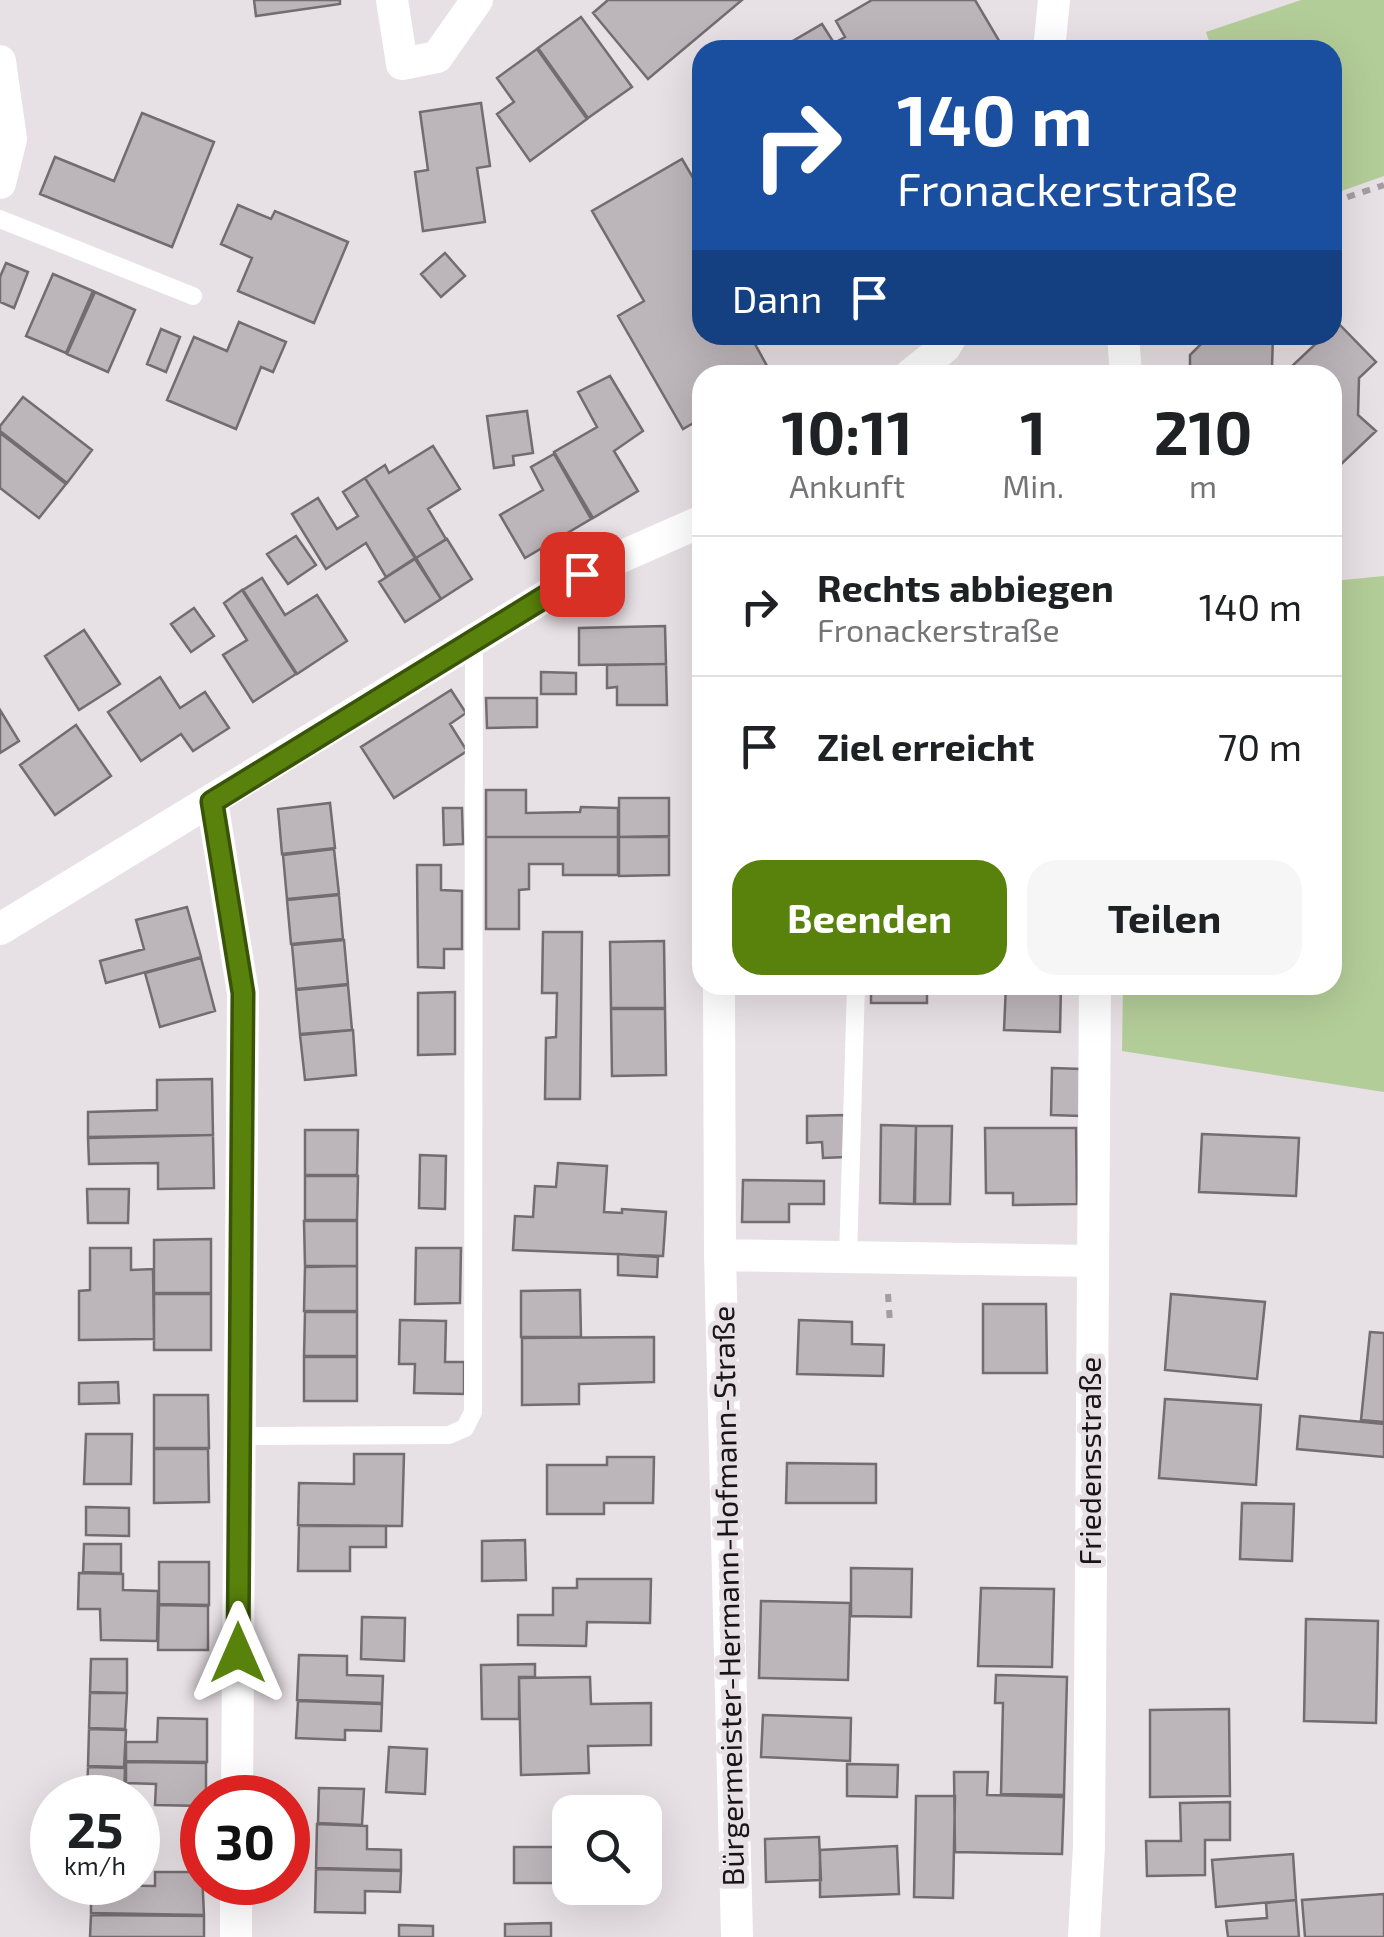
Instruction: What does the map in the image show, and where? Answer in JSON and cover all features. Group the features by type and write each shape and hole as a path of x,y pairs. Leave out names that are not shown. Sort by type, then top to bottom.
{"street":[{"path":"392,0 402,64 437,57 477,0"},
{"path":"1050,40 1054,0"},
{"path":"0,61 11,139 0,183"},
{"path":"922,365 946,345"},
{"path":"0,929 582,574 692,526"},
{"path":"212,802 243,993 237,1775"},
{"name":"Bürgermeister-Hermann-Hofmann-Straße","path":"719,995 720,1255 737,1937"},
{"name":"Friedensstraße","path":"1084,1937 1089,1846 1094,995"},
{"path":"720,1255 1093,1261"},
{"path":"236,1905 236,1937"}],"lane":[{"path":"0,219 193,296"},
{"path":"240,1436 449,1435 465,1428 473,1412 474,641"},
{"path":"848,1256 856,995"}],"path":[{"path":"1342,199 1384,184"}],"green space":[{"path":"1301,0 1384,0 1384,176 1342,191 1342,40 1209,40 1206,32"},
{"path":"1384,576 1384,1092 1122,1051 1123,995 1342,995 1342,580"}],"building":[{"path":"254,0 340,0 340,4 256,16"},
{"path":"608,0 742,0 648,79 593,13"},
{"path":"872,0 975,0 999,40 840,40 845,37 836,21"},
{"path":"581,17 632,87 588,118 538,48"},
{"path":"822,24 832,40 795,40"},
{"path":"537,49 587,119 530,161 497,114 514,102 497,78"},
{"path":"481,103 490,166 477,168 485,222 423,231 415,172 428,170 420,112"},
{"path":"142,113 214,142 172,247 40,194 55,157 114,181"},
{"path":"682,159 692,176 692,345 756,345 766,365 692,365 692,424 683,429 618,316 644,301 592,211"},
{"path":"238,205 271,219 275,211 348,242 314,323 238,291 252,258 221,244"},
{"path":"445,253 465,276 441,297 421,274"},
{"path":"6,263 28,272 14,308 0,302 0,277"},
{"path":"53,274 93,291 66,353 26,336"},
{"path":"95,292 135,310 108,372 67,354"},
{"path":"239,322 286,342 273,372 261,367 236,429 167,400 194,337 227,351"},
{"path":"1342,327 1376,362 1359,378 1358,415 1376,431 1342,463 1342,365 1293,365 1314,345 1342,345"},
{"path":"161,329 180,337 166,372 147,364"},
{"path":"1200,345 1273,345 1272,365 1190,365 1190,355"},
{"path":"610,376 643,431 614,451 638,491 593,518 554,452 597,427 578,392"},
{"path":"23,397 92,450 67,483 0,431"},
{"path":"527,411 533,453 513,456 514,465 494,468 487,416"},
{"path":"0,433 66,484 39,518 0,488"},
{"path":"433,446 460,489 428,509 446,539 416,558 365,478 385,465 389,473"},
{"path":"554,454 591,519 525,558 500,515 543,490 531,467"},
{"path":"365,478 415,558 386,577 366,543 326,569 292,514 318,498 337,529 358,516 343,492"},
{"path":"296,536 316,565 288,584 267,554"},
{"path":"447,539 472,579 441,599 416,558"},
{"path":"415,559 441,599 405,622 379,582"},
{"path":"262,578 285,615 317,595 347,641 297,674 243,590"},
{"path":"242,590 296,674 253,702 223,655 247,640 224,603"},
{"path":"194,608 214,636 191,652 171,624"},
{"path":"665,626 666,664 579,665 579,628"},
{"path":"84,630 120,684 79,710 45,656"},
{"path":"666,664 667,705 617,705 617,687 607,688 607,665"},
{"path":"541,672 576,673 576,694 541,694"},
{"path":"160,677 180,708 205,692 229,728 193,751 181,734 141,761 108,712"},
{"path":"451,690 466,713 450,724 467,751 394,798 361,747"},
{"path":"486,698 537,698 537,727 487,728"},
{"path":"0,710 19,741 0,753"},
{"path":"76,725 111,776 55,815 20,765"},
{"path":"486,790 526,790 526,813 580,812 581,807 618,808 618,837 486,837"},
{"path":"619,798 669,798 669,836 619,837"},
{"path":"330,803 335,848 282,854 278,809"},
{"path":"443,808 462,808 463,844 444,845"},
{"path":"486,837 618,837 618,875 563,875 563,864 529,864 529,889 519,890 519,929 486,929"},
{"path":"619,837 669,837 669,875 619,876"},
{"path":"334,849 339,894 287,899 283,855"},
{"path":"417,865 441,865 441,890 462,891 462,949 444,949 444,968 418,967"},
{"path":"339,895 343,939 291,944 287,900"},
{"path":"187,907 201,957 106,983 100,961 144,949 136,920"},
{"path":"543,932 582,932 580,1099 545,1099 546,1038 556,1037 557,993 542,993"},
{"path":"344,940 348,984 296,989 292,945"},
{"path":"664,941 665,1008 611,1008 610,942"},
{"path":"201,958 215,1011 160,1027 145,973"},
{"path":"348,985 352,1030 300,1034 296,990"},
{"path":"455,992 455,1054 418,1055 418,993"},
{"path":"871,995 927,995 927,1003 871,1003"},
{"path":"1006,995 1061,995 1060,1032 1004,1030"},
{"path":"611,1009 665,1009 666,1075 612,1076"},
{"path":"353,1030 356,1075 305,1080 300,1035"},
{"path":"1052,1068 1082,1069 1081,1116 1051,1115"},
{"path":"212,1079 213,1135 88,1137 88,1112 157,1110 157,1080"},
{"path":"845,1115 846,1157 823,1158 822,1142 807,1143 807,1116"},
{"path":"881,1125 916,1126 914,1204 880,1203"},
{"path":"916,1126 952,1126 950,1204 915,1204"},
{"path":"985,1128 1076,1128 1077,1204 1013,1205 1013,1193 986,1193"},
{"path":"305,1130 358,1130 357,1175 305,1175"},
{"path":"1202,1134 1299,1138 1296,1196 1199,1192"},
{"path":"213,1135 214,1188 158,1189 158,1163 89,1164 88,1138"},
{"path":"420,1155 446,1156 445,1209 419,1208"},
{"path":"558,1163 607,1166 604,1212 666,1212 663,1256 513,1250 515,1216 533,1217 535,1186 556,1187"},
{"path":"305,1176 358,1176 357,1220 305,1220"},
{"path":"743,1180 824,1181 824,1204 789,1204 789,1222 742,1222"},
{"path":"87,1189 129,1189 128,1223 88,1223"},
{"path":"304,1221 357,1221 357,1266 305,1266"},
{"path":"211,1239 211,1293 154,1293 154,1240"},
{"path":"90,1248 131,1248 131,1270 153,1269 154,1339 79,1340 79,1291 90,1290"},
{"path":"416,1248 461,1248 460,1303 415,1304"},
{"path":"618,1254 658,1257 657,1277 618,1275"},
{"path":"357,1266 357,1311 304,1311 305,1267"},
{"path":"580,1290 581,1337 521,1337 521,1291"},
{"path":"154,1294 211,1294 211,1350 154,1350"},
{"path":"1171,1294 1265,1302 1257,1379 1165,1370"},
{"path":"983,1304 1046,1304 1047,1373 983,1373"},
{"path":"305,1312 357,1312 357,1356 304,1356"},
{"path":"400,1320 446,1321 445,1362 464,1362 464,1394 414,1393 415,1364 399,1364"},
{"path":"799,1320 852,1322 852,1344 884,1345 883,1376 797,1374"},
{"path":"1370,1332 1384,1333 1384,1422 1361,1420"},
{"path":"654,1337 654,1382 579,1384 579,1404 522,1405 522,1338"},
{"path":"304,1357 357,1357 357,1401 304,1401"},
{"path":"118,1382 119,1403 79,1404 79,1383"},
{"path":"154,1395 208,1395 209,1448 154,1448"},
{"path":"1165,1399 1261,1405 1256,1485 1159,1478"},
{"path":"1300,1416 1384,1424 1384,1457 1297,1449"},
{"path":"86,1434 132,1434 131,1484 84,1484"},
{"path":"154,1449 208,1449 209,1502 154,1503"},
{"path":"354,1454 404,1454 402,1526 298,1525 299,1483 354,1484"},
{"path":"607,1457 654,1457 653,1503 604,1503 604,1514 547,1514 547,1465 607,1465"},
{"path":"787,1463 876,1464 876,1503 786,1503"},
{"path":"1242,1503 1294,1504 1292,1561 1240,1559"},
{"path":"86,1507 129,1508 129,1536 86,1535"},
{"path":"299,1526 386,1526 386,1547 350,1547 350,1571 298,1571"},
{"path":"525,1540 526,1580 482,1581 482,1541"},
{"path":"84,1544 121,1544 121,1573 83,1572"},
{"path":"159,1562 209,1562 209,1605 159,1604"},
{"path":"851,1568 912,1569 911,1617 851,1616"},
{"path":"79,1573 123,1574 123,1590 158,1591 157,1641 101,1640 100,1609 78,1609"},
{"path":"577,1579 651,1579 650,1623 587,1622 586,1646 518,1645 518,1615 553,1615 553,1588 577,1588"},
{"path":"981,1588 1054,1589 1052,1667 978,1666"},
{"path":"761,1601 850,1603 848,1680 759,1678"},
{"path":"159,1605 208,1606 208,1650 158,1650"},
{"path":"362,1617 405,1618 404,1661 361,1659"},
{"path":"1306,1619 1378,1621 1376,1723 1304,1721"},
{"path":"299,1655 347,1656 347,1675 383,1676 382,1703 297,1700"},
{"path":"91,1659 127,1659 127,1693 90,1692"},
{"path":"535,1664 535,1677 519,1677 519,1719 482,1719 481,1665"},
{"path":"996,1675 1067,1677 1064,1795 1001,1794 1003,1703 995,1703"},
{"path":"590,1677 591,1704 651,1703 651,1745 588,1746 589,1773 521,1775 519,1678"},
{"path":"90,1693 127,1693 125,1729 89,1728"},
{"path":"298,1701 382,1704 381,1731 345,1730 345,1740 296,1738"},
{"path":"1229,1709 1230,1796 1150,1797 1150,1710"},
{"path":"763,1715 851,1718 850,1761 761,1757"},
{"path":"158,1718 207,1719 207,1762 126,1761 126,1742 157,1742"},
{"path":"89,1729 126,1730 124,1767 88,1766"},
{"path":"389,1747 427,1749 425,1794 386,1792"},
{"path":"126,1762 206,1763 206,1775 180,1775 180,1806 160,1805 160,1775 126,1775"},
{"path":"847,1764 898,1765 897,1797 847,1796"},
{"path":"88,1767 125,1768 125,1775 88,1775"},
{"path":"954,1772 988,1772 987,1795 1064,1797 1062,1854 955,1852"},
{"path":"319,1788 364,1789 362,1825 318,1823"},
{"path":"916,1796 955,1796 953,1898 914,1897"},
{"path":"1230,1802 1230,1840 1205,1840 1205,1875 1147,1876 1146,1841 1181,1841 1180,1803"},
{"path":"317,1824 367,1826 367,1849 401,1850 401,1870 316,1868"},
{"path":"819,1837 821,1880 766,1882 765,1839"},
{"path":"897,1846 899,1894 820,1897 820,1850"},
{"path":"514,1847 552,1847 552,1883 514,1883"},
{"path":"1293,1854 1296,1900 1216,1907 1212,1860"},
{"path":"316,1869 401,1871 400,1892 365,1891 365,1913 315,1912"},
{"path":"160,1872 180,1872 180,1905 204,1905 204,1915 91,1913 91,1905 160,1905"},
{"path":"1384,1894 1384,1937 1305,1937 1302,1900"},
{"path":"1296,1900 1299,1937 1228,1937 1226,1921 1267,1918 1266,1903"},
{"path":"91,1915 204,1916 204,1937 90,1937"},
{"path":"551,1923 551,1937 505,1937 505,1924"},
{"path":"399,1925 433,1926 433,1937 399,1937"}],"route":[{"path":"238,1653 243,993 212,802 582,574"}]}
